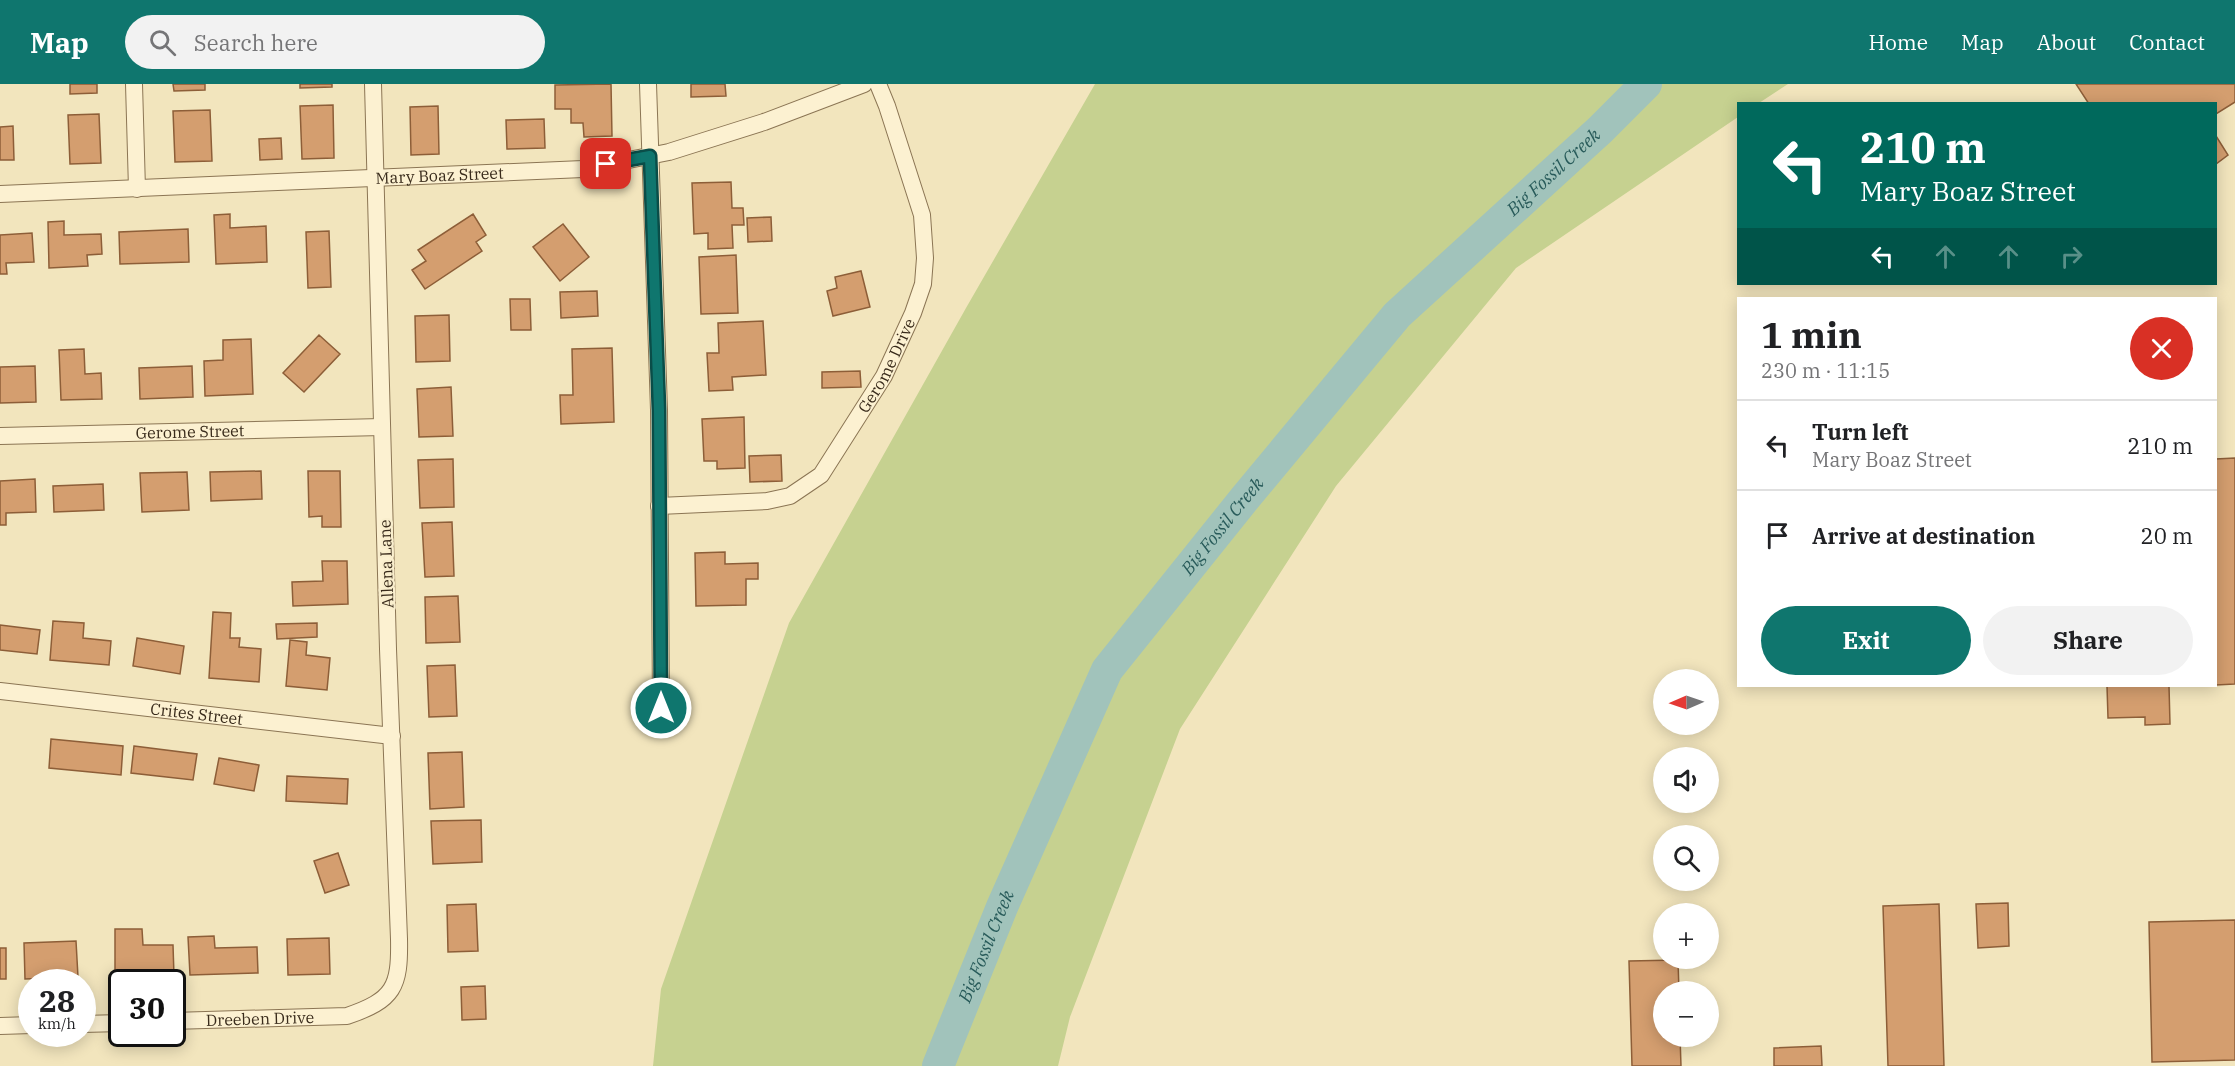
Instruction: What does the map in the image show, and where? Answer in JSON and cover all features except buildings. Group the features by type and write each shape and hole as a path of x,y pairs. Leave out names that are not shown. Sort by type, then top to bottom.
{"street":[{"path":"134,84 137,189"},
{"name":"Allena Lane","path":"347,1016 371,1008 385,998 395,984 400,962 373,84"},
{"path":"648,84 659,398 661,708"},
{"name":"Mary Boaz Street","path":"0,194 583,169 669,152 764,122 864,84"},
{"name":"Gerome Drive","path":"659,506 767,501 790,496 821,475 884,376 913,313 922,284 925,258 922,215 878,84"},
{"name":"Gerome Street","path":"0,436 382,428"},
{"name":"Crites Street","path":"0,691 392,736"},
{"name":"Dreeben Drive","path":"186,1021 347,1016"},
{"path":"0,1026 18,1025"}],"green space":[{"path":"1095,84 1788,84 1761,102 1737,102 1737,118 1516,268 1336,486 1180,729 1070,1017 1058,1066 653,1066 661,989 789,623"}],"waterway":[{"name":"Big Fossil Creek","path":"938,1066 1002,907 1107,670 1245,498 1397,315 1600,130 1646,84"}],"route":[{"path":"606,164 650,156 659,410 661,708"}]}
